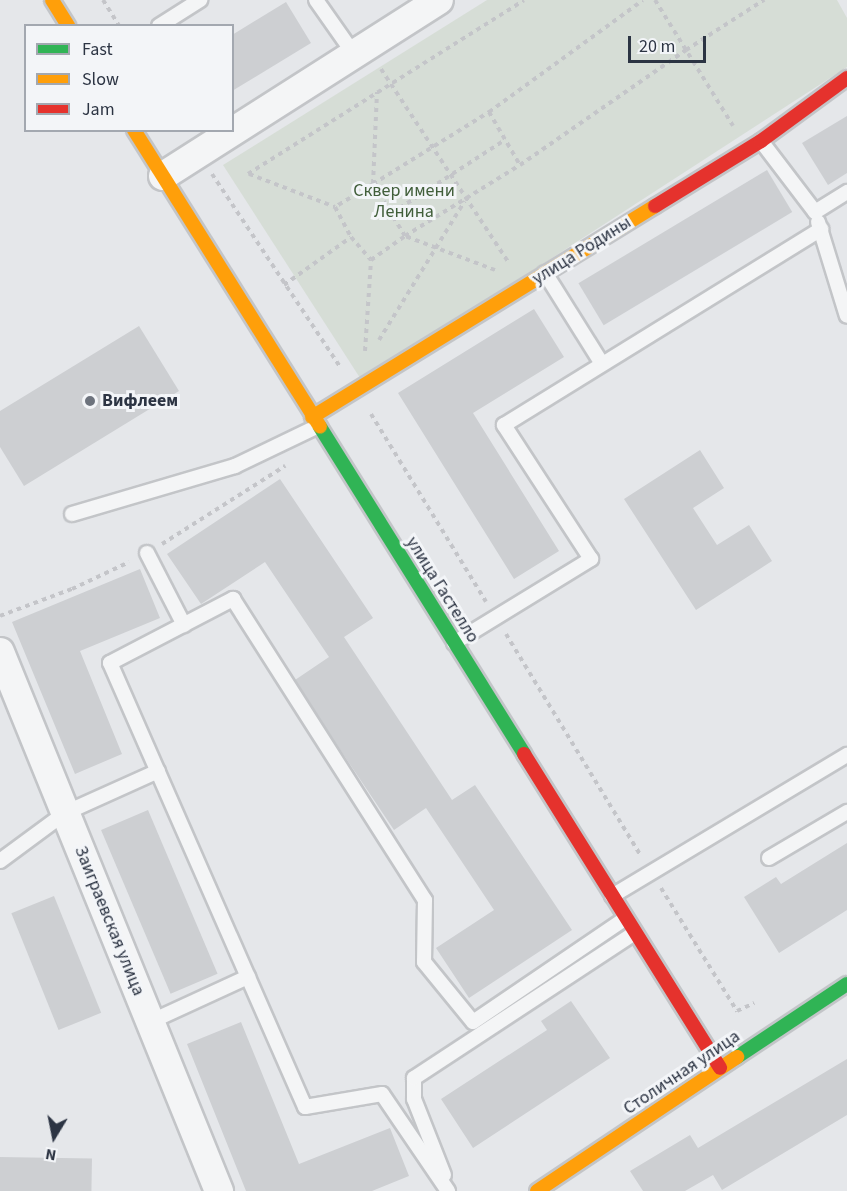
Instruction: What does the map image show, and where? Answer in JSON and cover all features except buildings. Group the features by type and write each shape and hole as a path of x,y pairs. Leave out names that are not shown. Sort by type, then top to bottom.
{"street":[{"path":"52,0 67,24"},
{"path":"234,130 439,0"},
{"name":"улица Родины","path":"315,422 356,390 761,141 847,78"},
{"name":"улица Гастелло","path":"135,132 720,1068"},
{"path":"163,176 231,132"},
{"name":"Заиграевская улица","path":"0,652 219,1191"},
{"name":"Столичная улица","path":"537,1191 847,984"}],"lane":[{"path":"162,24 200,0"},
{"path":"316,0 360,51"},
{"path":"761,141 815,212 847,316"},
{"path":"815,212 847,192"},
{"path":"454,643 591,559 504,425 820,229"},
{"path":"545,273 602,364"},
{"path":"72,514 235,466 315,422"},
{"path":"147,553 184,625"},
{"path":"449,1191 382,1094 305,1107 110,663 233,599 425,900 424,962 472,1023 626,918"},
{"path":"612,896 847,755"},
{"path":"0,861 65,813 158,771"},
{"path":"769,858 847,812"},
{"path":"449,1191 414,1099 414,1078 636,933"},
{"path":"150,1022 248,977"}],"path":[{"path":"103,0 118,24"},
{"path":"365,352 371,260 351,237 335,207 248,174 524,0"},
{"path":"335,207 489,112 643,0"},
{"path":"655,0 748,149"},
{"path":"371,260 405,236 520,165 686,50 764,0"},
{"path":"360,51 392,84 524,287"},
{"path":"377,92 374,184 405,236 504,274"},
{"path":"489,112 520,165"},
{"path":"392,213 506,140"},
{"path":"198,153 356,390 737,1011 754,1004"},
{"path":"376,344 437,249 466,198"},
{"path":"284,285 351,237"},
{"path":"0,616 72,588 147,553 326,440"}],"green space":[{"name":"Сквер имени Ленина","path":"487,0 837,0 847,18 847,67 362,381 223,165"}],"traffic: fast":[{"path":"320,427 524,754"},
{"path":"737,1057 847,984"}],"traffic: slow":[{"path":"52,0 67,24"},
{"path":"135,132 320,427"},
{"path":"312,417 655,206"},
{"path":"537,1191 737,1057"}],"traffic: jam":[{"path":"655,206 761,141 847,78"},
{"path":"524,754 720,1068"}],"place":[{"name":"Вифлеем","path":"90,401"}]}
